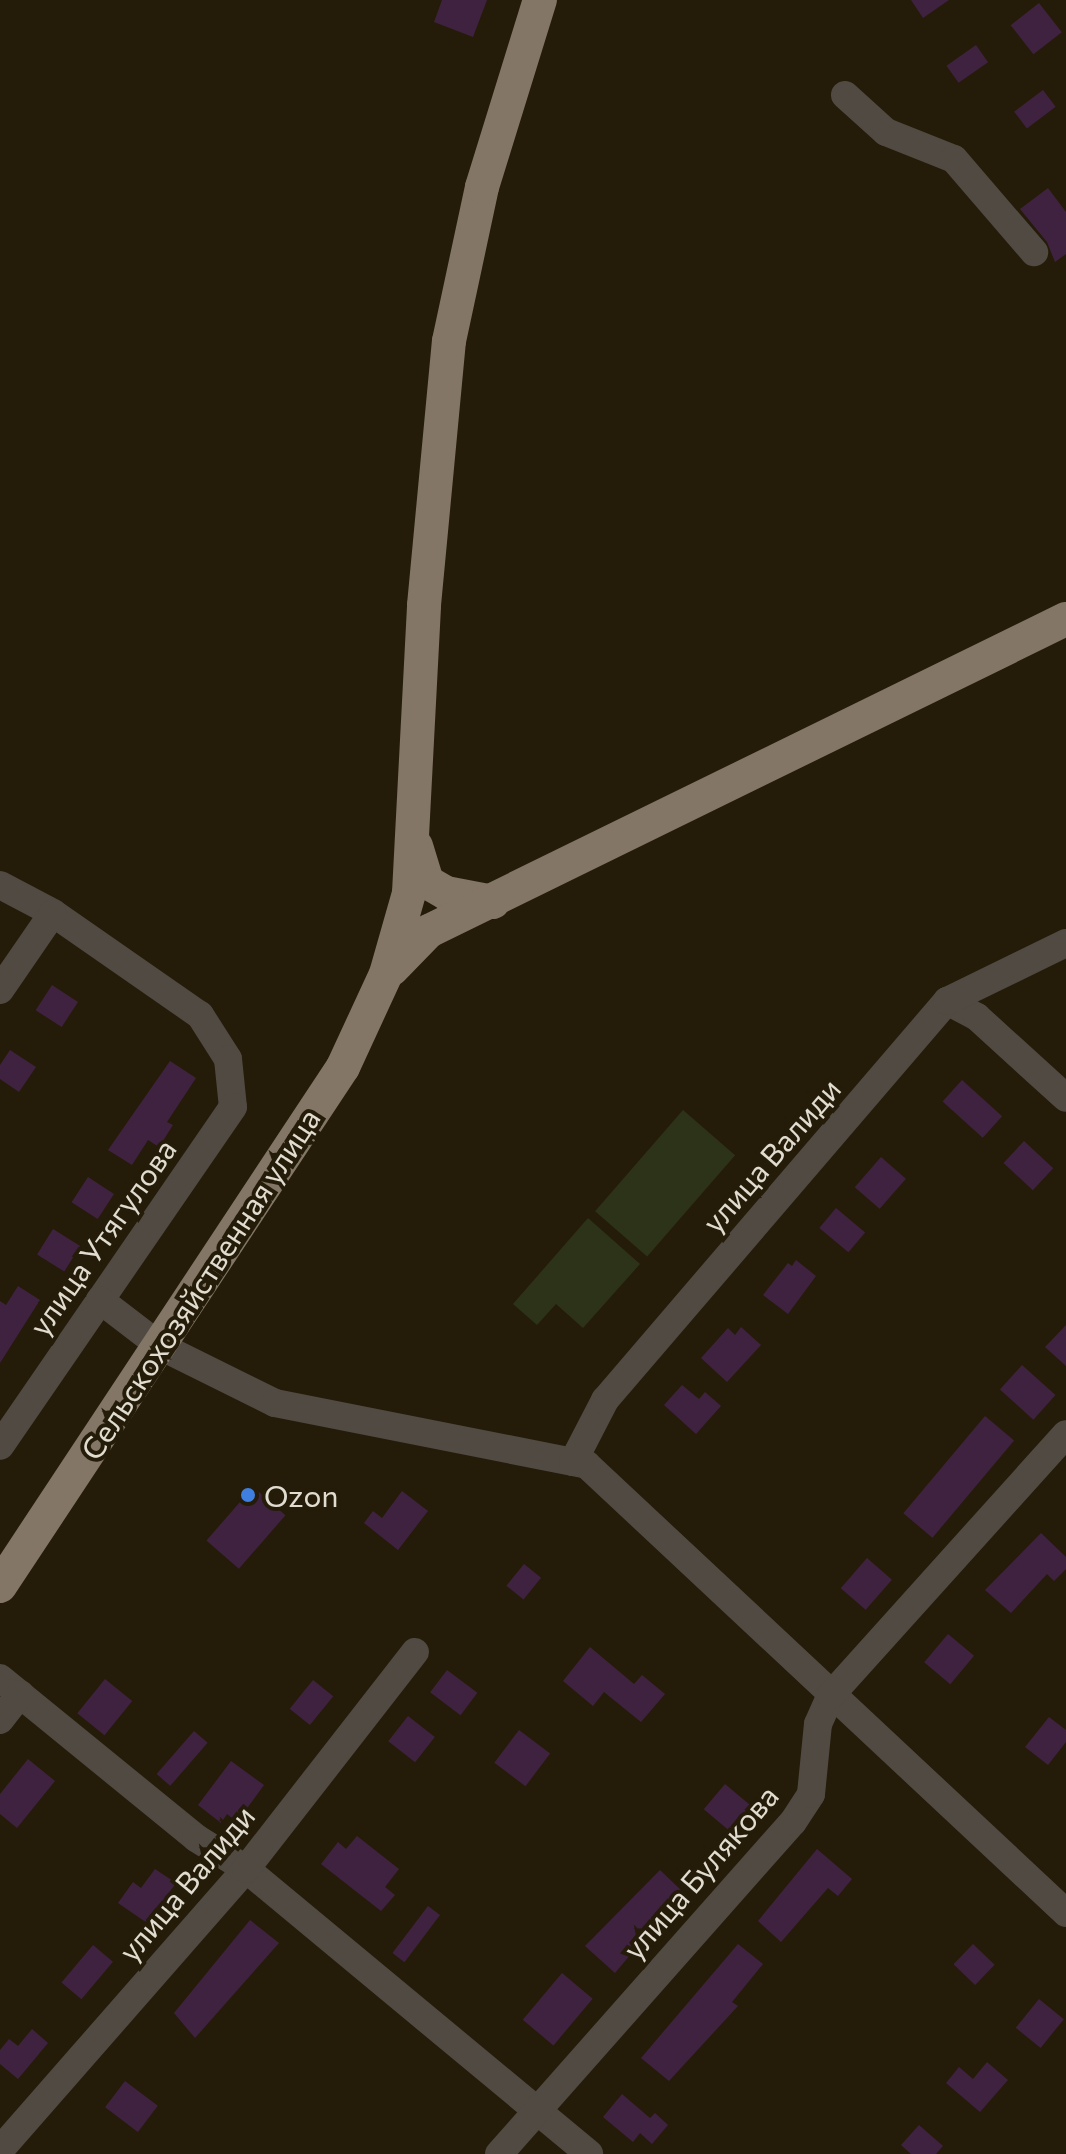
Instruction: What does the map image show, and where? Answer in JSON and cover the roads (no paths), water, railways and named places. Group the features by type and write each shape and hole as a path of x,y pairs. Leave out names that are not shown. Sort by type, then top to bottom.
{"main road":[{"path":"386,974 409,893 427,559 449,341 482,187 540,0"},
{"path":"386,974 429,931 1066,619"},
{"path":"412,827 427,882 446,893 493,902"},
{"name":"Сельскохозяйственная улица","path":"0,1586 343,1067 386,974"}],"street":[{"path":"845,95 886,132 954,159 1034,252"},
{"path":"0,885 53,913 0,990"},
{"name":"улица Утягулова","path":"0,1446 233,1107 228,1059 200,1015 53,913"},
{"name":"улица Валиди","path":"573,1462 605,1400 947,1001 1066,943"},
{"path":"947,1001 977,1017 1066,1098"},
{"path":"100,1300 160,1346 275,1403 587,1465 1066,1913"},
{"name":"улица Булякова","path":"499,2154 793,1822 811,1794 818,1724 831,1695 1066,1434"},
{"name":"улица Валиди","path":"0,2150 246,1869 415,1652"},
{"path":"0,1720 10,1686 196,1838 246,1869 589,2154"}],"place":[{"name":"Ozon","path":"248,1495"}]}
